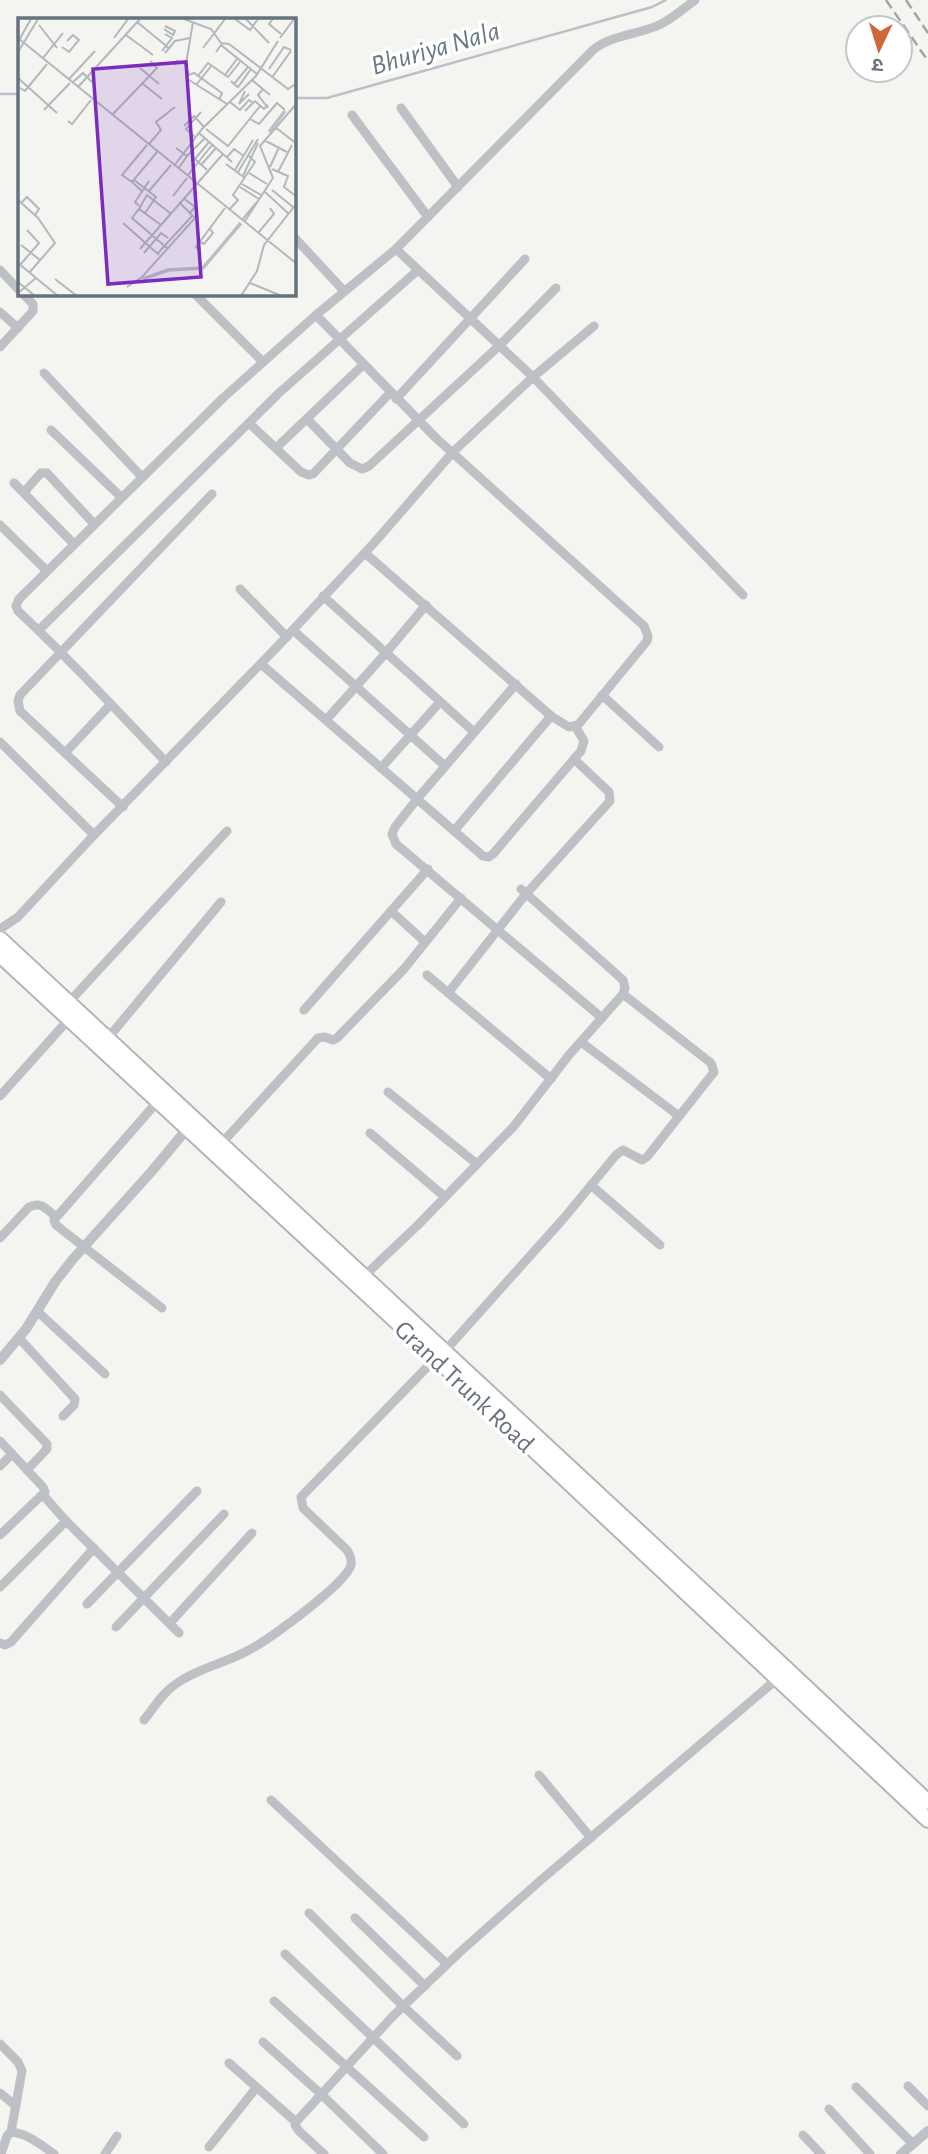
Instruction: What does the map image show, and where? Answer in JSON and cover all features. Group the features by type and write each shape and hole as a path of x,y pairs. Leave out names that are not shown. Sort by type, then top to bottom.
{"highway":[{"name":"Grand Trunk Road","path":"0,939 108,1038 192,1124 359,1280 748,1633 928,1802"},
{"name":"Grand Trunk Road","path":"0,955 158,1101 221,1144 359,1280"},
{"name":"Grand Trunk Road","path":"454,1368 777,1679 928,1820"}],"street":[{"path":"166,762 61,651 18,611 16,606 19,599 223,397 396,249 600,44 661,24 695,0"},
{"path":"401,108 458,187"},
{"path":"352,115 428,217"},
{"path":"296,239 344,291"},
{"path":"396,249 533,377 743,595"},
{"path":"249,423 301,472 313,474 471,319 525,259"},
{"path":"0,270 18,289"},
{"path":"39,630 249,423 418,270"},
{"path":"307,419 350,463 362,469 374,463 500,345 556,288"},
{"path":"0,347 34,308 25,296"},
{"path":"197,296 263,362"},
{"path":"0,312 18,328"},
{"path":"316,315 419,421 647,631 647,641 575,726 566,726 551,716 365,553"},
{"path":"0,929 18,917 290,634 453,452 533,377 594,326"},
{"path":"276,448 363,365"},
{"path":"44,373 142,477"},
{"path":"51,430 121,497"},
{"path":"24,492 41,474 47,473 94,524"},
{"path":"14,483 74,544"},
{"path":"123,807 20,711 20,695 212,494"},
{"path":"0,525 47,571"},
{"path":"240,589 290,634 356,686 445,766"},
{"path":"323,596 474,732"},
{"path":"326,720 426,605"},
{"path":"261,664 479,854 489,857 581,751 584,741 575,726"},
{"path":"516,684 417,799 391,834 396,844 602,1018"},
{"path":"602,695 659,747"},
{"path":"381,768 440,702"},
{"path":"65,753 110,705"},
{"path":"454,831 551,716"},
{"path":"0,742 94,835"},
{"path":"448,993 524,892 610,800 609,792 574,759"},
{"path":"69,1002 226,831"},
{"path":"304,1010 428,869"},
{"path":"359,1280 445,1197 518,1121 623,994 623,980 524,892"},
{"path":"221,1144 318,1038 337,1038 404,969 461,898"},
{"path":"108,1038 221,902"},
{"path":"391,911 425,942"},
{"path":"427,975 551,1079"},
{"path":"144,1720 176,1684 235,1658 269,1638 306,1611 345,1576 352,1563 351,1557 303,1508 301,1497 499,1292 620,1152 623,1150 638,1159 644,1159 714,1072 712,1066 623,994"},
{"path":"0,1096 69,1019"},
{"path":"581,1042 680,1116"},
{"path":"388,1092 477,1164"},
{"path":"158,1101 54,1220 56,1225 162,1308"},
{"path":"0,1360 19,1338 55,1282 83,1247 192,1124"},
{"path":"370,1133 445,1197"},
{"path":"591,1185 660,1245"},
{"path":"0,1238 33,1205 41,1205 55,1216"},
{"path":"37,1311 105,1374"},
{"path":"19,1338 75,1399 74,1405 63,1416"},
{"path":"0,1395 47,1444 47,1449 27,1470"},
{"path":"0,1441 45,1492 0,1535"},
{"path":"0,1466 12,1454"},
{"path":"87,1604 197,1492"},
{"path":"43,1495 179,1633"},
{"path":"116,1627 224,1514"},
{"path":"0,1587 66,1521"},
{"path":"170,1623 252,1533"},
{"path":"0,1643 5,1645 10,1642 94,1548"},
{"path":"296,2122 372,2038 447,1964 541,1880 777,1679"},
{"path":"539,1776 591,1838"},
{"path":"271,1800 447,1964"},
{"path":"309,1913 457,2056"},
{"path":"355,1918 425,1986"},
{"path":"285,1954 464,2124"},
{"path":"274,2001 424,2137"},
{"path":"263,2042 383,2154"},
{"path":"0,2044 18,2062 22,2071 10,2132 1,2154"},
{"path":"229,2063 296,2122 299,2131 324,2154"},
{"path":"908,2086 928,2106"},
{"path":"856,2087 909,2150 928,2131"},
{"path":"209,2147 256,2088"},
{"path":"0,2093 16,2106"},
{"path":"829,2109 870,2154"},
{"path":"10,2132 22,2134 54,2154"},
{"path":"803,2135 821,2154"},
{"path":"105,2154 117,2136"}],"waterway":[{"name":"Bhuriya Nala","path":"296,98 327,98 652,7 666,0"},
{"name":"Bhuriya Nala","path":"0,94 18,94"}],"railway":[{"path":"886,0 928,61"},
{"path":"906,0 928,33"}]}
